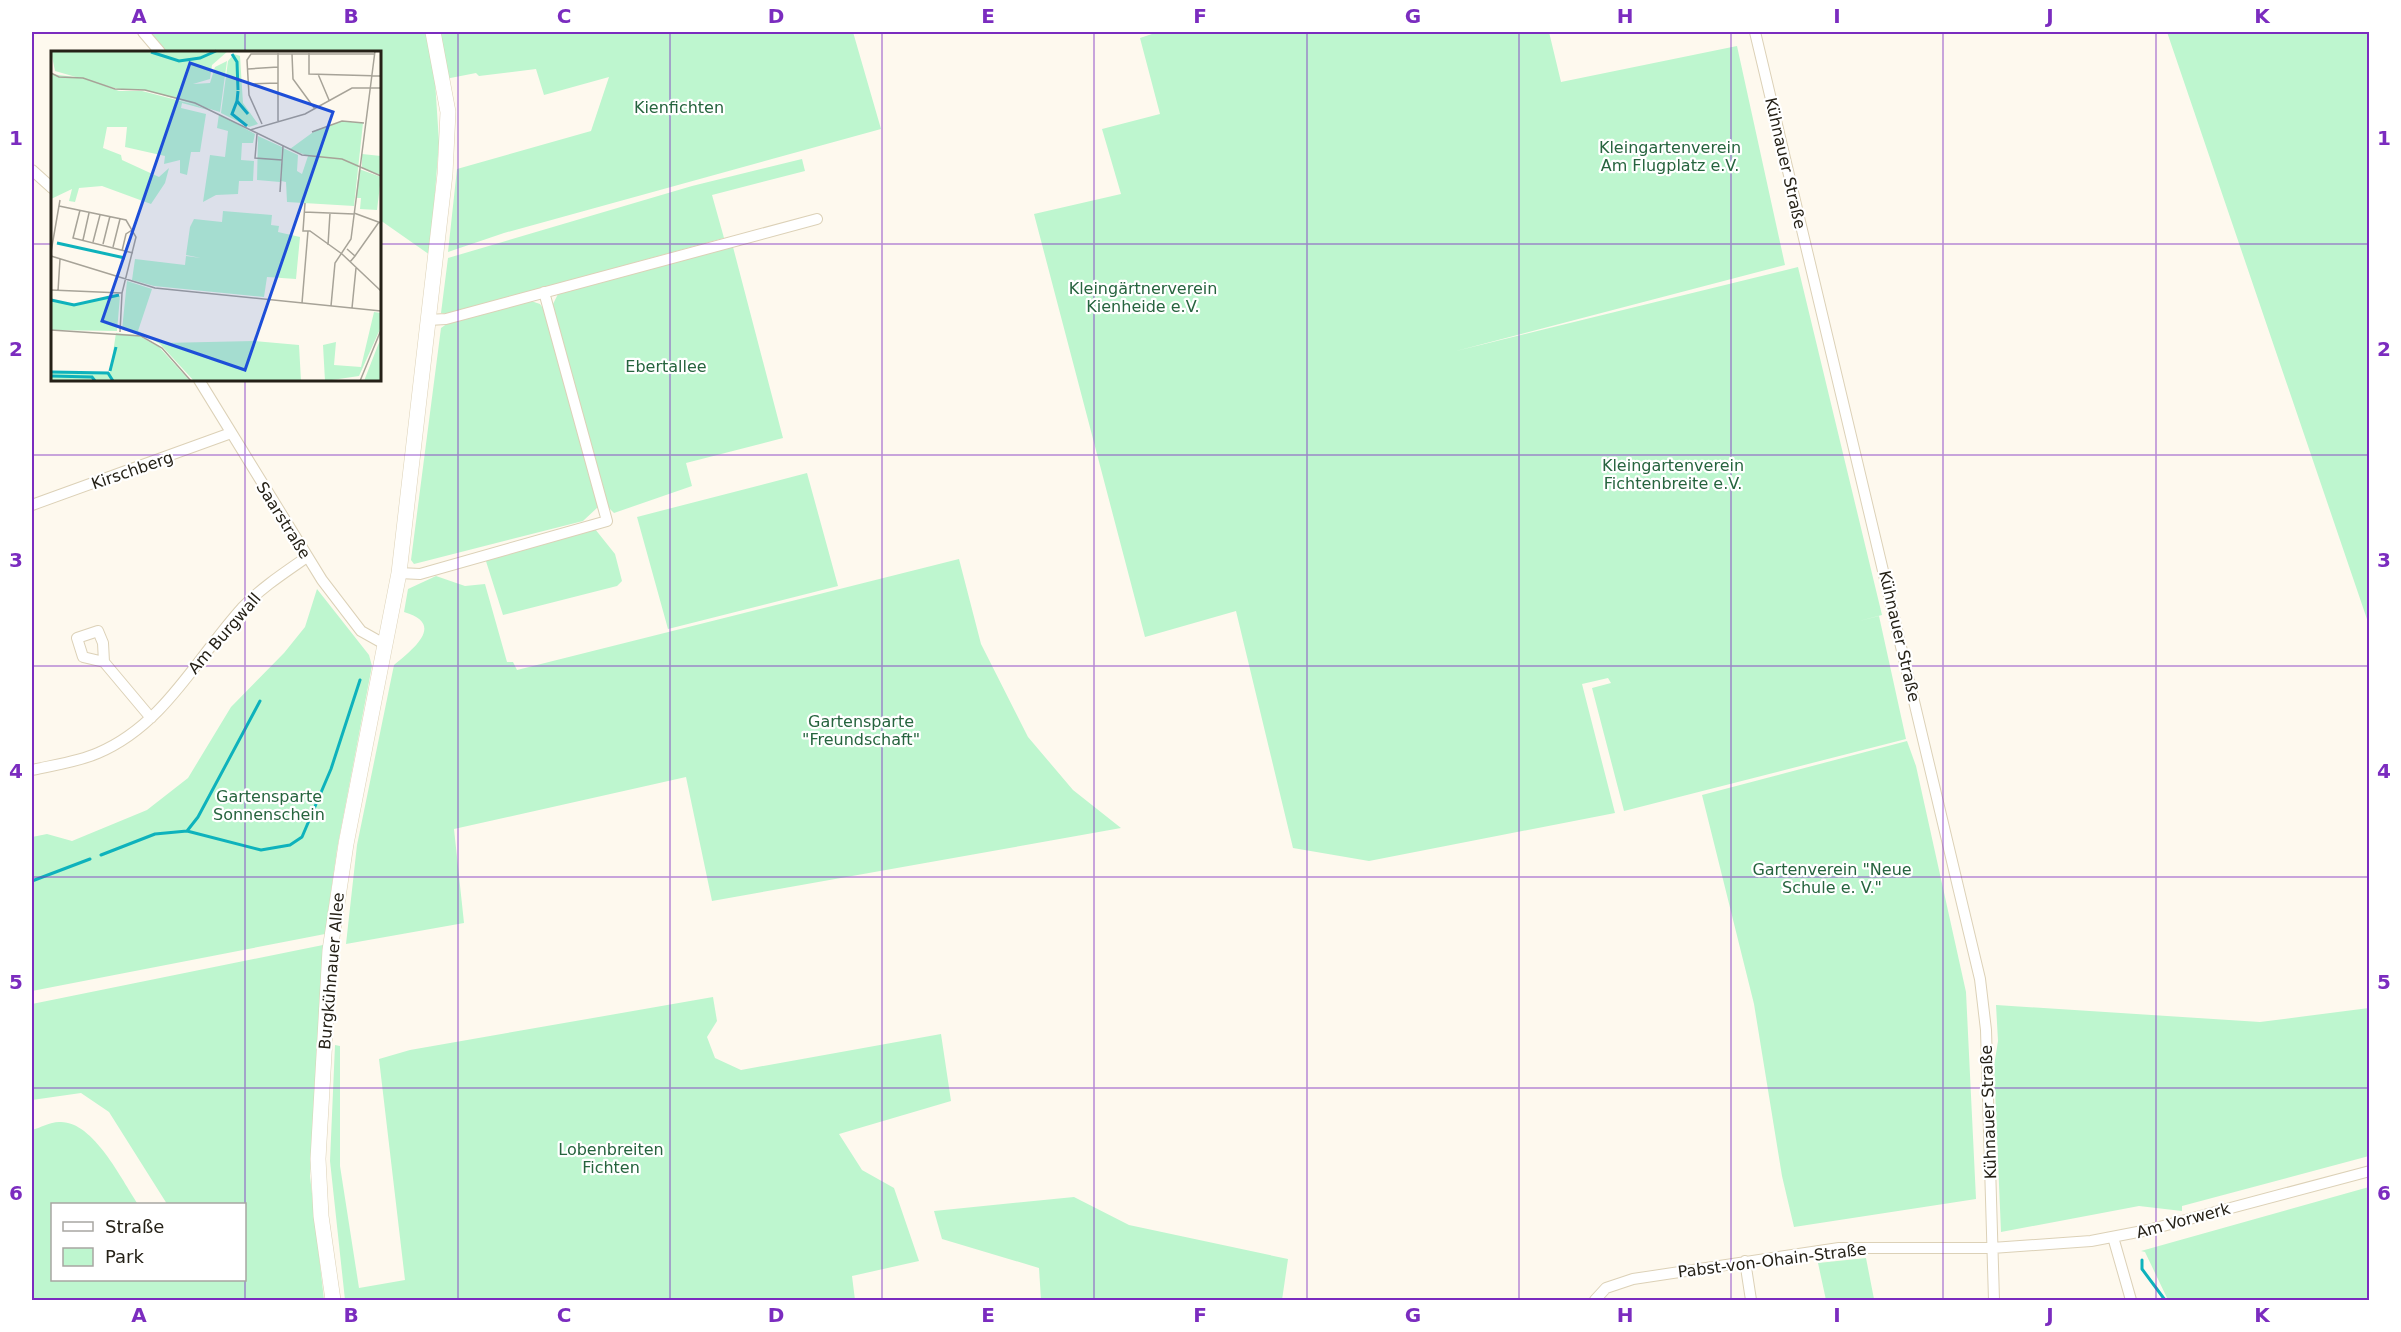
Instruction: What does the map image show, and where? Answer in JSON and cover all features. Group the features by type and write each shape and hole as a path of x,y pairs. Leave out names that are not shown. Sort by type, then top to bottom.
{"street":[{"path":"143,32 159,51"},
{"path":"386,645 399,573 448,122 443,78 433,32"},
{"name":"Kühnauer Straße","path":"1755,32 1980,979 1986,1030 1994,1300"},
{"path":"32,170 51,187"},
{"path":"428,320 446,319 817,219"},
{"path":"399,573 418,574 607,520 544,292"},
{"name":"Saarstraße","path":"200,381 307,557 361,631 386,645"},
{"name":"Kirschberg","path":"32,505 231,434"},
{"name":"Am Burgwall","path":"32,770 98,753 151,718 171,700 200,658 251,598 307,557"},
{"name":"Burgkühnauer Allee","path":"333,1300 321,1216 318,1159 330,950 346,844 386,645"},
{"path":"104,662 151,718"},
{"name":"Am Vorwerk","path":"1992,1248 2113,1237 2370,1171"},
{"path":"2113,1237 2131,1300"},
{"name":"Pabst-von-Ohain-Straße","path":"1595,1300 1606,1288 1616,1283 1745,1261 1864,1247 1992,1248"},
{"path":"1745,1261 1751,1300"}],"green space":[{"name":"Kienfichten","path":"146,32 853,32 881,129 504,233 448,252 457,169 591,131 609,77 544,95 536,69 479,76 476,73 435,81 439,142 430,255 381,221 381,51 163,51"},
{"path":"1158,32 1549,32 1561,82 1737,46 1785,265 1456,351 1798,267 1882,615 1859,621 1879,616 1906,739 1624,811 1592,688 1611,683 1608,678 1582,684 1615,813 1369,861 1293,848 1236,611 1145,637 1034,214 1121,194 1102,129 1160,114 1140,38"},
{"path":"2167,32 2369,32 2369,625"},
{"path":"802,159 805,171 712,195 724,238 447,314 441,313 448,258 692,186"},
{"name":"Ebertallee","path":"733,247 783,438 686,463 692,486 614,513 607,506 552,306 559,292"},
{"path":"531,301 540,304 544,310 598,507 583,521 414,564 411,560 441,328 448,323"},
{"path":"807,473 838,586 668,629 637,517"},
{"path":"595,529 615,554 622,581 617,586 503,615 485,558"},
{"name":"Gartensparte \"Freundschaft\"","path":"959,559 981,644 1028,737 1073,790 1121,828 712,901 686,777 454,829 464,923 346,944 357,845 394,665 417,644 424,630 423,623 404,612 408,589 436,576 465,586 485,584 507,662 513,662 517,670"},
{"name":"Gartensparte Sonnenschein","path":"317,589 369,655 372,666 337,849 325,934 32,991 32,837 47,834 72,841 147,810 188,778 231,707 284,653 305,627"},
{"name":"Gartenverein \"Neue Schule e. V.\"","path":"1907,741 1916,766 1966,992 1976,1199 1794,1227 1782,1176 1754,1004 1702,795"},
{"path":"323,945 310,1176 324,1300 32,1300 32,1130 59,1122 71,1124 83,1130 105,1153 137,1203 51,1203 51,1281 246,1281 246,1203 166,1203 109,1112 81,1093 32,1100 32,1004"},
{"name":"Lobenbreiten Fichten","path":"713,997 717,1021 707,1037 715,1058 741,1070 941,1034 951,1101 839,1134 862,1170 894,1188 919,1261 852,1276 855,1300 345,1300 330,1161 335,1045 340,1046 340,1166 359,1288 405,1280 379,1059 410,1050"},
{"path":"1996,1005 2260,1022 2369,1008 2369,1156 2182,1206 2182,1211 2139,1206 2001,1232 1994,1066 1998,1041"},
{"path":"2369,1187 2369,1300 2168,1300 2145,1252 2141,1251"},
{"path":"1074,1197 1129,1225 1288,1259 1282,1300 1041,1300 1039,1268 942,1239 934,1211"},
{"path":"1866,1258 1874,1299 1826,1300 1818,1263"}],"waterway":[{"path":"187,831 261,850 290,845 302,837 331,769 360,680"},
{"path":"101,855 155,834 187,831 198,817 260,701"},
{"path":"32,881 90,859"},
{"path":"2142,1260 2142,1269 2165,1300"}],"park label":[{"name":"Kleingartenverein Am Flugplatz e.V.","path":"1670,156"},
{"name":"Kleingärtnerverein Kienheide e.V.","path":"1143,297"},
{"name":"Kleingartenverein Fichtenbreite e.V.","path":"1673,474"}]}
